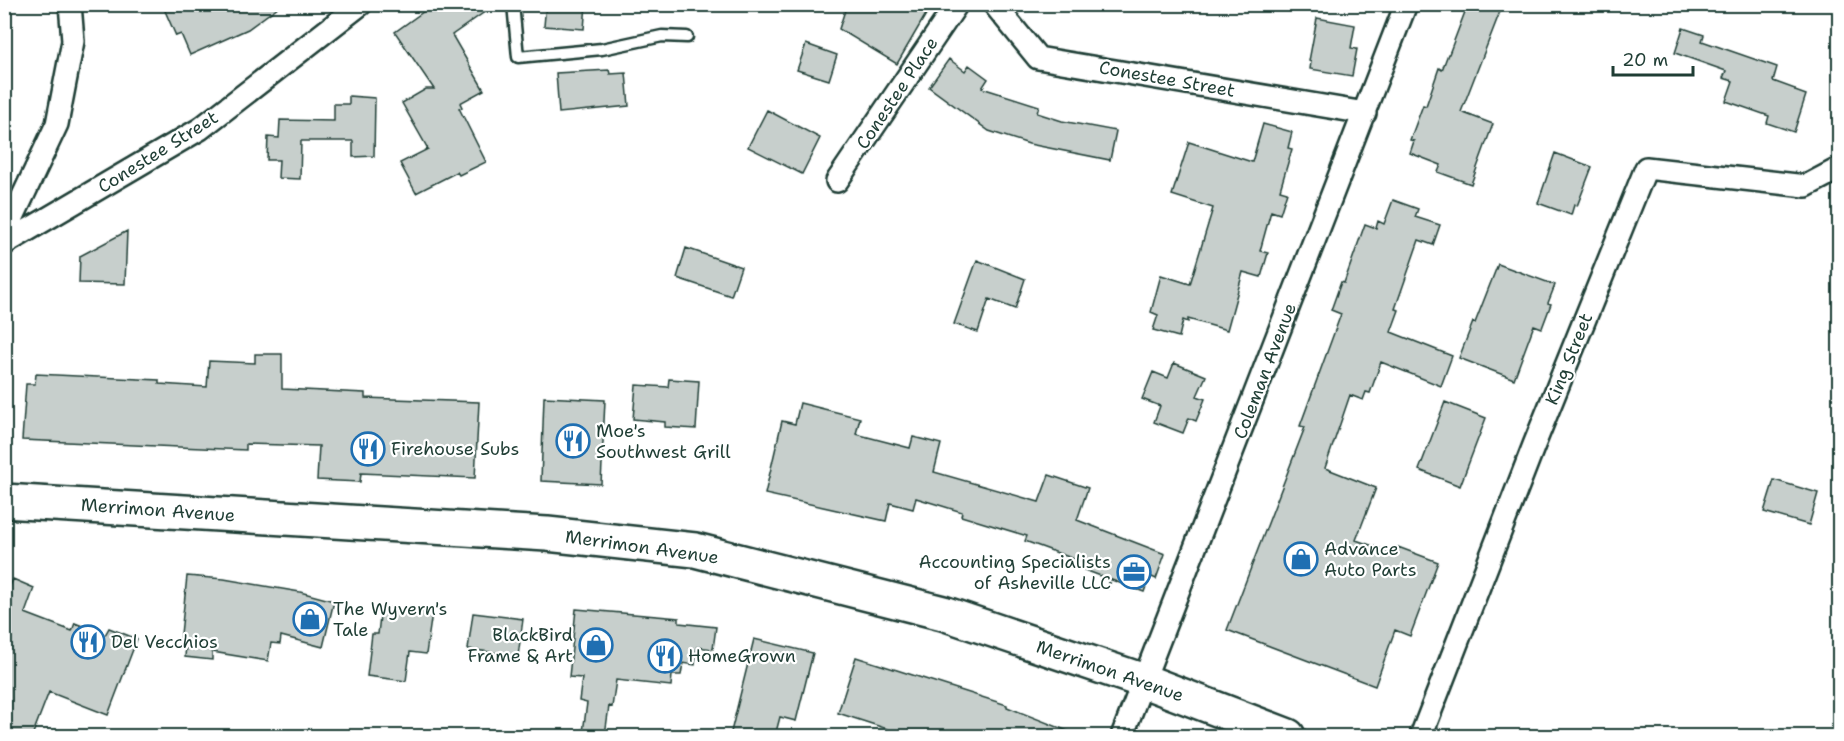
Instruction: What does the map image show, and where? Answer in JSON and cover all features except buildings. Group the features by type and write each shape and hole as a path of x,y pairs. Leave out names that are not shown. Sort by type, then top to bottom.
{"main road":[{"name":"Merrimon Avenue","path":"4,501 547,534 695,550 943,613 1144,681 1288,736"}],"street":[{"path":"4,236 57,124 74,41 70,4"},
{"name":"Conestee Street","path":"4,244 200,129 361,4"},
{"name":"Conestee Place","path":"837,181 957,4"},
{"name":"Conestee Street","path":"994,4 1038,58 1365,112"},
{"name":"Coleman Avenue","path":"1122,736 1406,4"},
{"name":"King Street","path":"1421,736 1534,445 1646,168 1806,186 1839,168"}],"lane":[{"path":"513,4 518,57 602,49 662,36 687,37"}],"path":[{"path":"1107,589 1110,580"}],"place":[{"name":"Moe's Southwest Grill","path":"573,441"},
{"name":"Firehouse Subs","path":"368,449"},
{"name":"Advance Auto Parts","path":"1301,559"},
{"name":"Accounting Specialists of Asheville LLC","path":"1134,572"},
{"name":"The Wyvern's Tale","path":"310,619"},
{"name":"Del Vecchios","path":"88,642"},
{"name":"BlackBird Frame & Art","path":"596,645"},
{"name":"HomeGrown","path":"665,656"}]}
